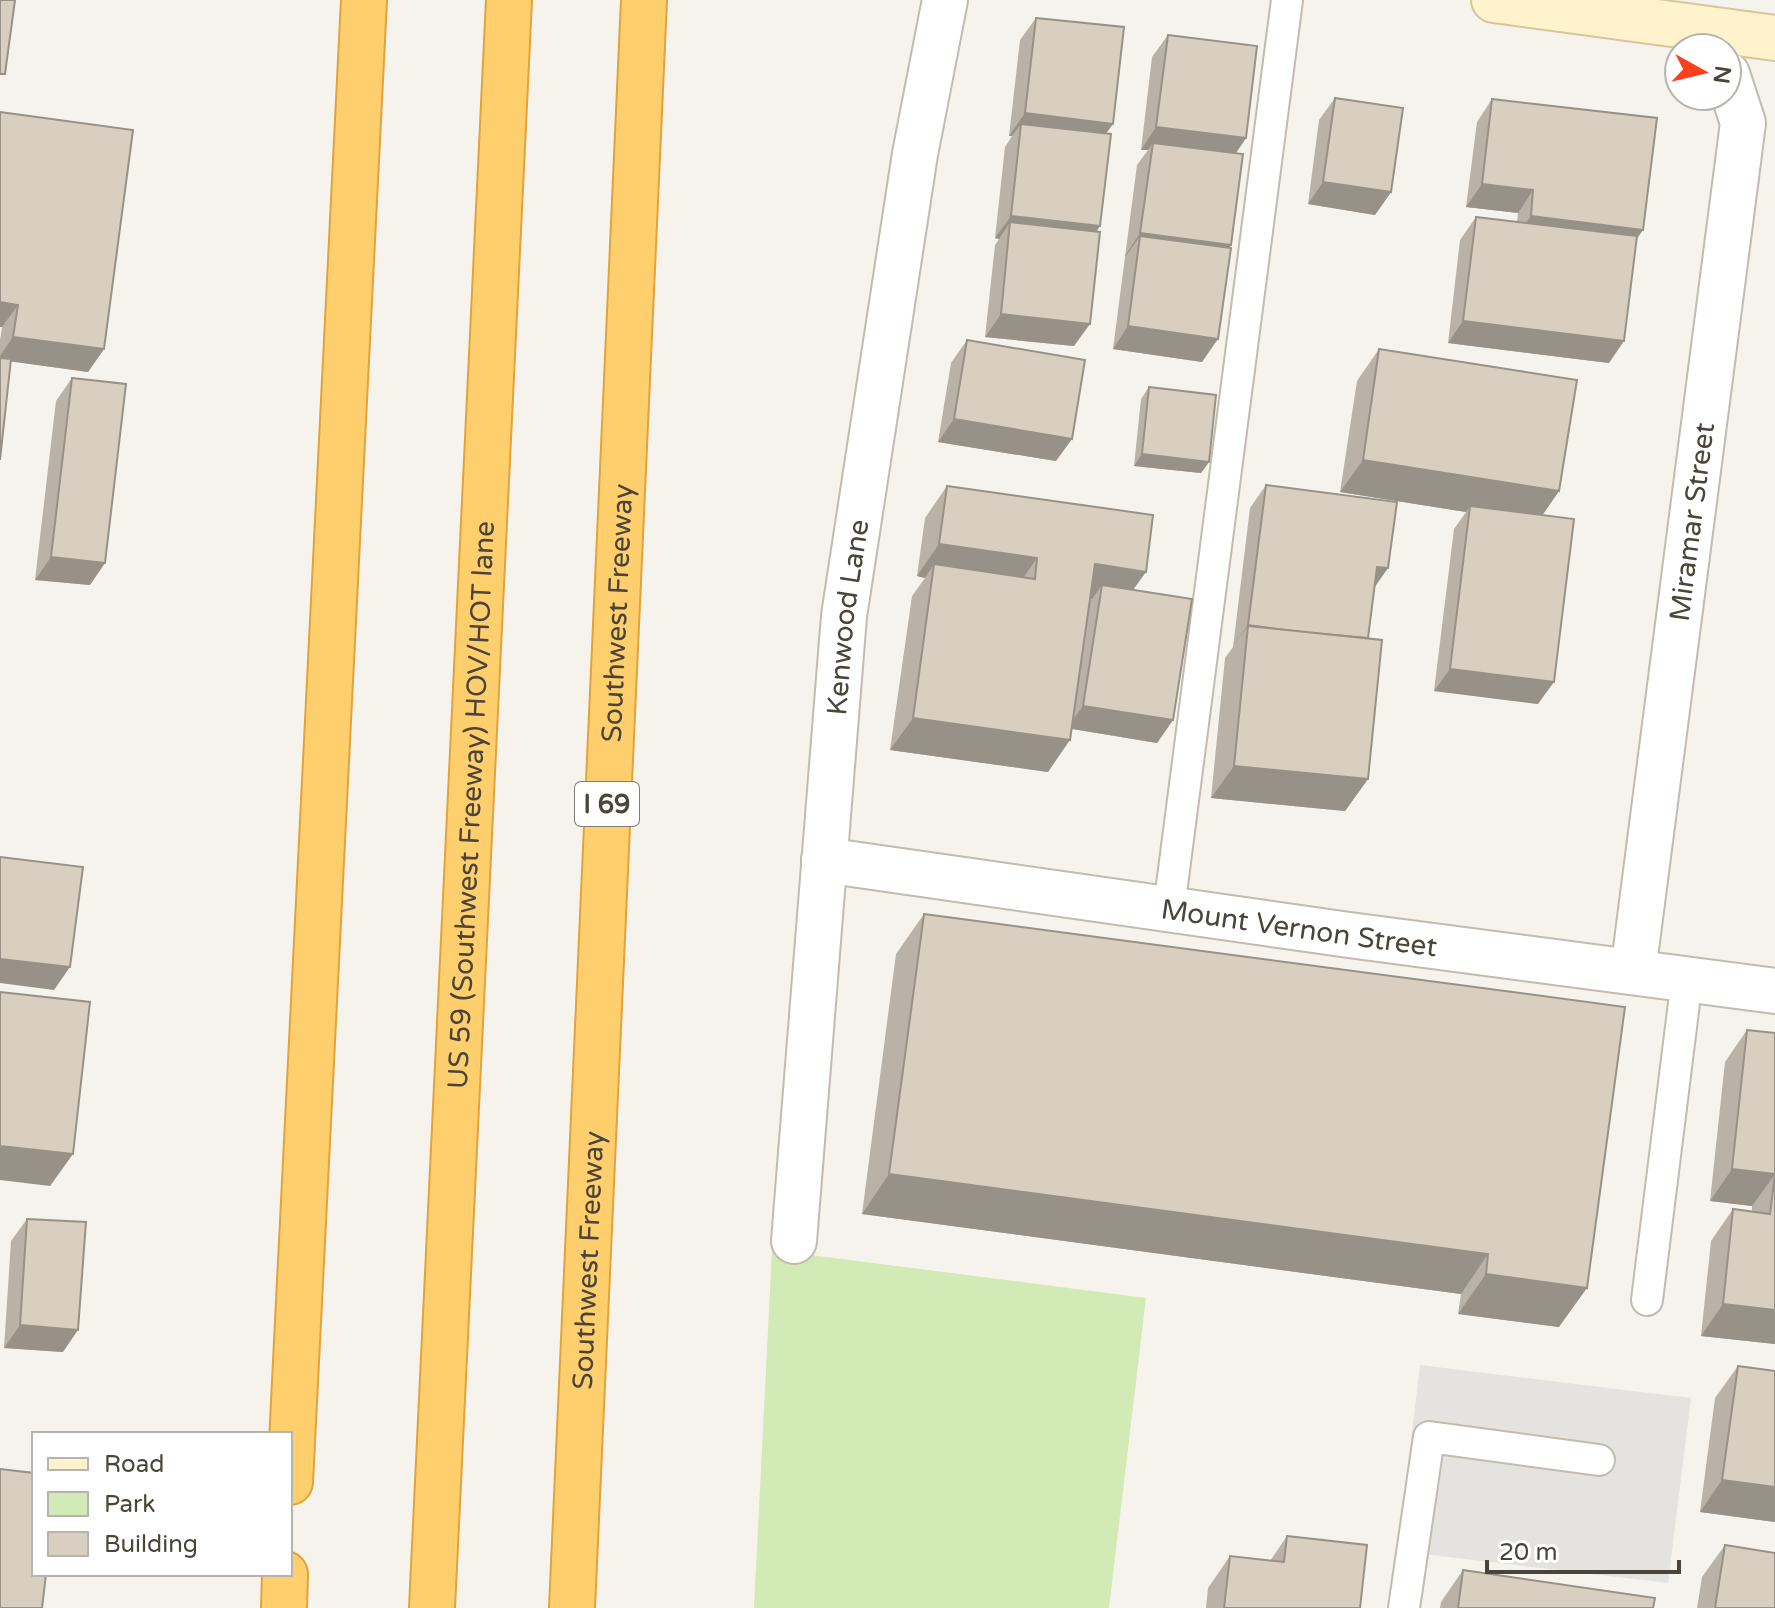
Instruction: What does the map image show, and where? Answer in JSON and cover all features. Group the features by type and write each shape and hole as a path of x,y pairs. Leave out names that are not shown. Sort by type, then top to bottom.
{"highway":[{"path":"292,1442 364,0"},
{"name":"US 59 (Southwest Freeway) HOV/HOT lane","path":"432,1608 509,0"},
{"name":"Southwest Freeway","path":"572,1608 644,0"},
{"path":"284,1608 285,1576"}],"street":[{"name":"Kenwood Lane","path":"794,1241 844,616 915,154 945,0"},
{"path":"1494,0 1711,26 1775,38"},
{"name":"Miramar Street","path":"1633,972 1743,123 1739,112"},
{"name":"Mount Vernon Street","path":"824,860 1775,991"}],"lane":[{"path":"1169,908 1287,0"},
{"path":"1647,1300 1687,979"},
{"path":"1404,1608 1429,1437 1599,1460"}],"green space":[{"path":"772,1250 1146,1298 1109,1608 754,1608"}],"shaded area":[{"path":"1420,1365 1691,1398 1668,1583 1398,1551"}],"building":[{"path":"0,0 15,0 5,74 0,74"},
{"path":"1036,18 1124,27 1113,124 1025,113"},
{"path":"1168,35 1257,46 1246,138 1156,127"},
{"path":"1335,98 1403,108 1391,192 1323,182"},
{"path":"1492,99 1657,118 1643,230 1531,216 1533,190 1482,184"},
{"path":"0,112 133,130 104,349 13,337 18,305 0,302"},
{"path":"1021,124 1111,134 1100,226 1011,216"},
{"path":"1153,143 1243,154 1231,245 1140,233"},
{"path":"1476,217 1637,236 1624,341 1463,321"},
{"path":"1010,222 1100,232 1090,324 1001,314"},
{"path":"1140,236 1231,248 1218,339 1128,326"},
{"path":"967,340 1085,360 1072,439 954,419"},
{"path":"1379,349 1577,380 1559,491 1363,460"},
{"path":"0,358 11,359 0,460"},
{"path":"72,378 126,384 105,563 51,557"},
{"path":"1149,387 1216,395 1209,462 1142,454"},
{"path":"1266,485 1397,502 1388,568 1377,567 1368,638 1248,625"},
{"path":"947,486 1153,515 1146,572 1095,564 1070,740 913,718 934,564 1035,579 1037,558 939,544"},
{"path":"1470,506 1574,519 1554,682 1450,669"},
{"path":"1102,585 1192,599 1173,720 1083,706"},
{"path":"1248,626 1382,640 1368,779 1234,766"},
{"path":"0,857 83,867 70,967 0,959"},
{"path":"924,914 1625,1007 1587,1288 1486,1274 1488,1254 889,1174"},
{"path":"0,992 90,1002 73,1154 0,1146"},
{"path":"1747,1030 1775,1033 1775,1174 1732,1169"},
{"path":"1775,1174 1775,1310 1723,1304 1733,1209 1770,1214"},
{"path":"27,1219 86,1222 78,1330 20,1325"},
{"path":"1738,1366 1775,1371 1775,1487 1722,1480"},
{"path":"0,1469 32,1473 32,1576 46,1576 42,1608 0,1608"},
{"path":"1287,1536 1367,1545 1360,1608 1224,1608 1230,1556 1284,1562"},
{"path":"1725,1545 1775,1553 1775,1608 1715,1608"},
{"path":"1463,1570 1655,1598 1653,1608 1458,1608"}]}
